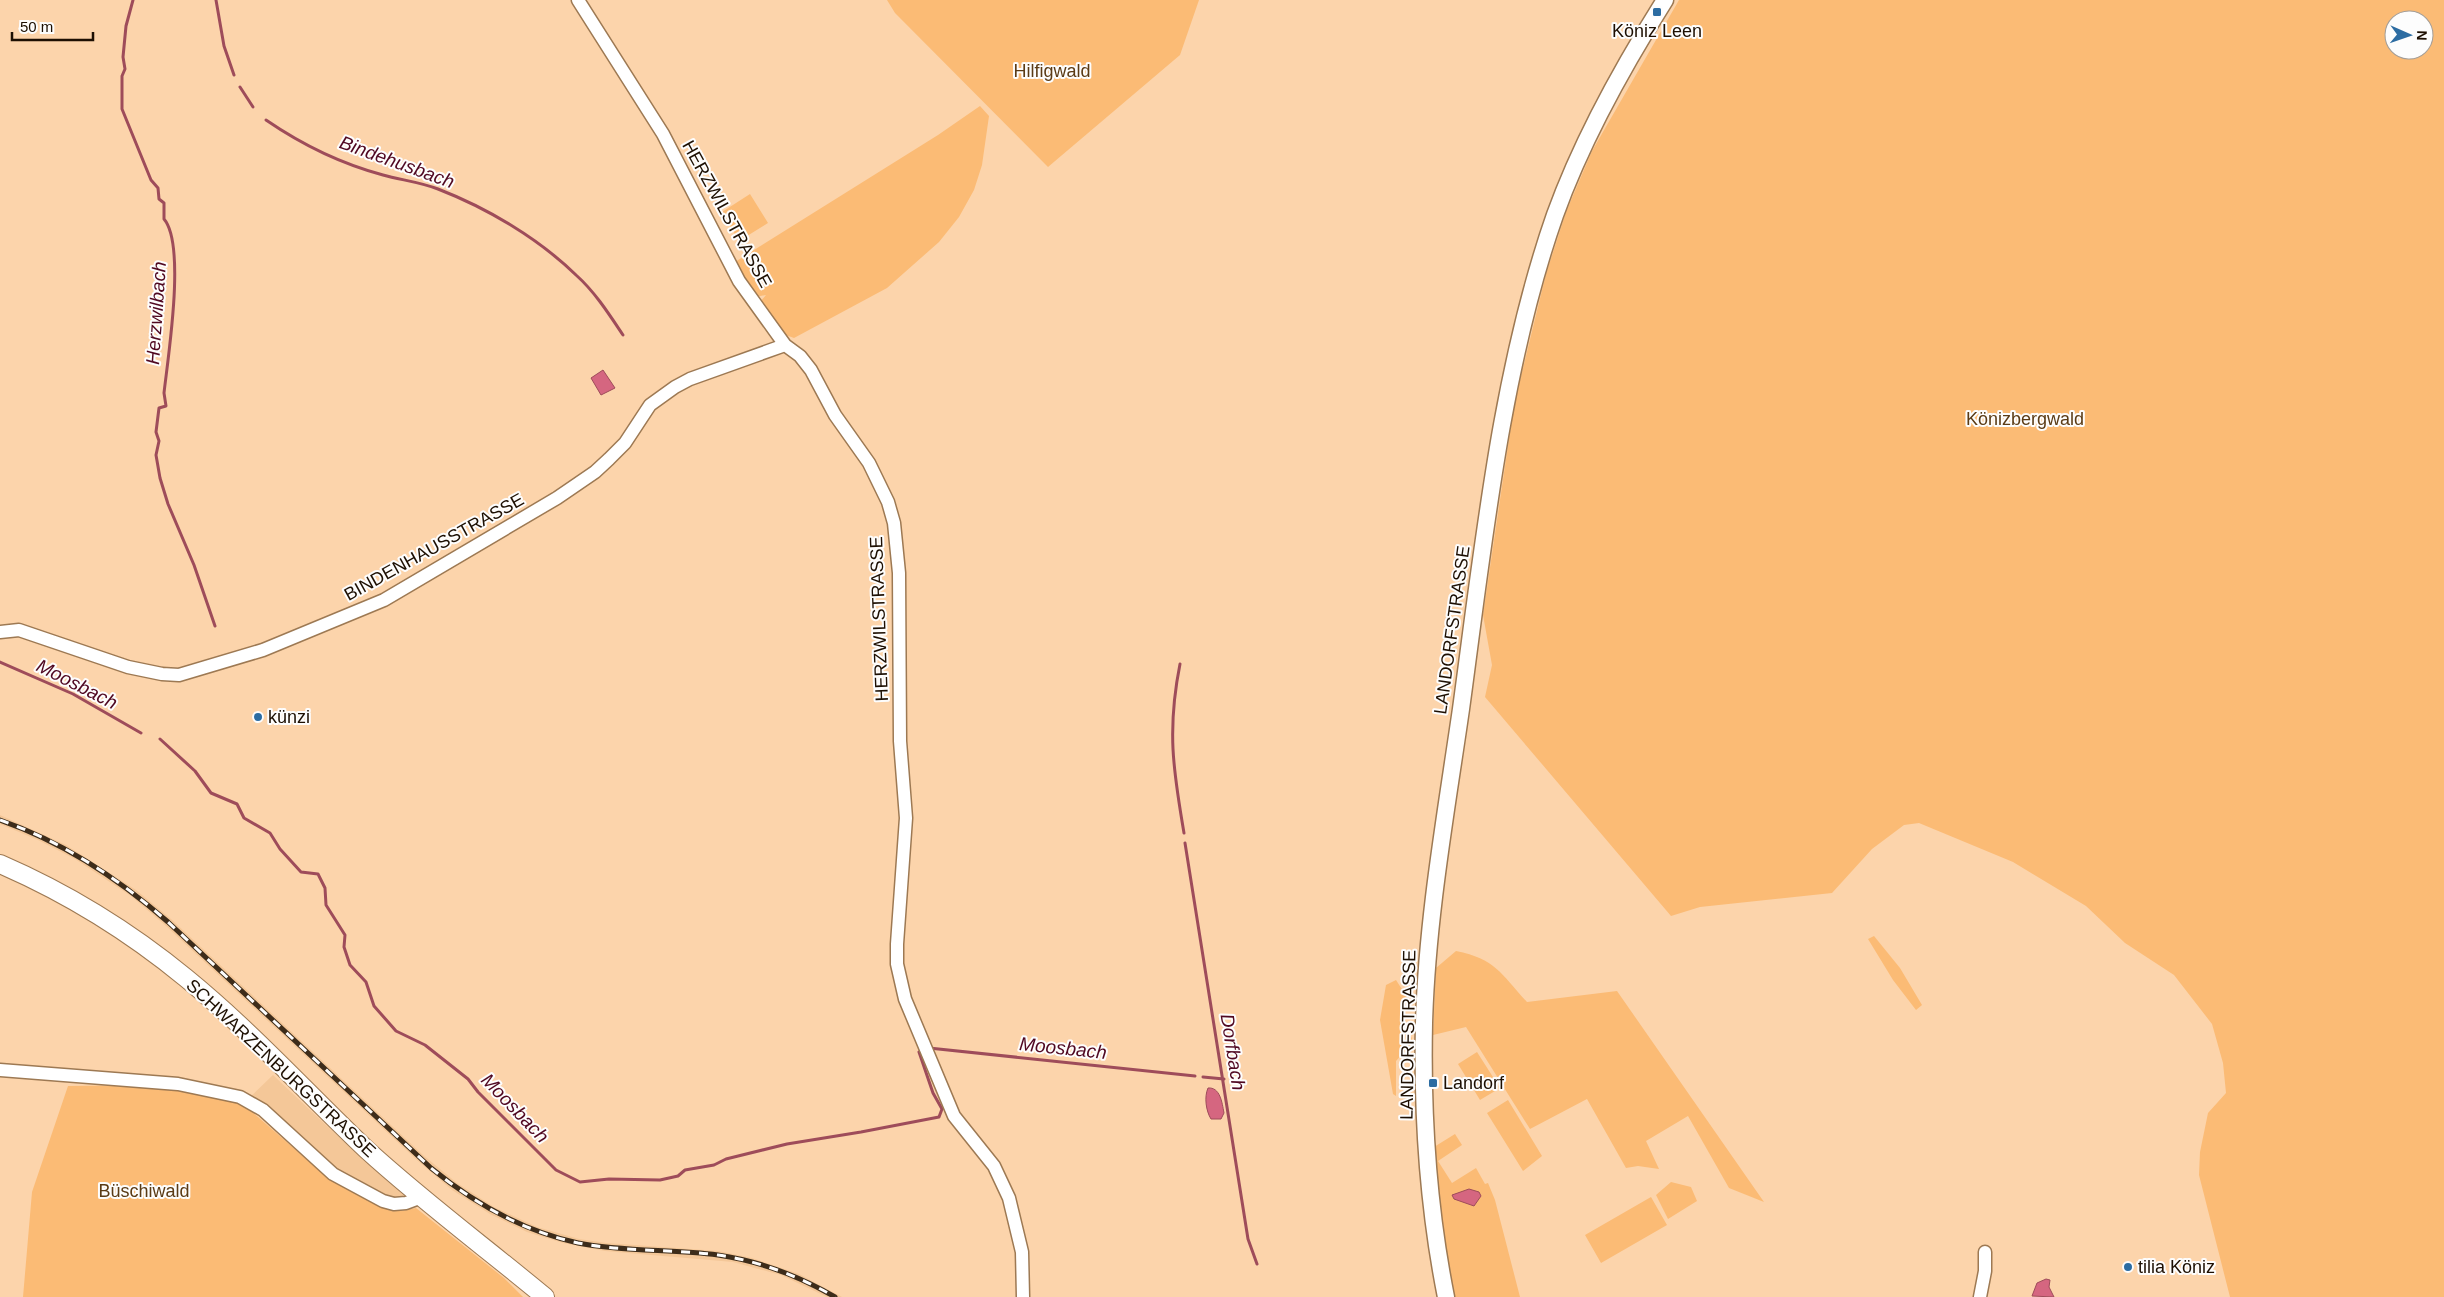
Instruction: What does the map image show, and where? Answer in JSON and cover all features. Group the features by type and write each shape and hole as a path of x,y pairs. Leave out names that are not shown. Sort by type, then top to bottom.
{"main road":[{"name":"SCHWARZENBURGSTRASSE","path":"0,864 52,889 106,920 186,978 244,1030 368,1151 545,1297"}],"street":[{"name":"HERZWILSTRASSE","path":"578,0 663,134 739,281 785,345 800,356 810,370 835,415 879,482 892,516 898,561 900,741 906,794 897,944 900,982 908,1008 954,1116 994,1166 1009,1198 1015,1214 1022,1252 1023,1297"},
{"name":"LANDORFSTRASSE","path":"1446,1297 1437,1253 1427,1159 1424,1050 1426,985 1444,830 1493,480 1528,311 1555,215 1600,113 1665,0"},
{"name":"BINDENHAUSSTRASSE","path":"0,632 19,630 31,633 128,667 162,674 178,675 263,650 384,600 557,498 594,472 625,444 650,405 675,386 785,345"},
{"path":"0,1070 178,1084 240,1097 263,1110 333,1174 383,1201 394,1204 406,1203 422,1197"},
{"path":"1980,1297 1985,1252"}],"shaded area":[{"path":"603,370 615,388 601,395 591,378"},
{"path":"0,815 66,845 136,890 171,919 423,1155 457,1183 494,1207 537,1227 579,1239 606,1243 718,1251 752,1258 799,1274 842,1297 827,1297 781,1275 733,1262 605,1251 563,1243 527,1232 490,1214 452,1190 418,1161 165,925 131,896 75,859 38,840 0,824"},
{"path":"273,1075 363,1160 407,1198 385,1197 334,1172 266,1111 243,1104"},
{"path":"1208,1088 1215,1090 1220,1096 1224,1113 1221,1119 1211,1119 1209,1116 1206,1100"},
{"path":"1469,1189 1479,1192 1481,1196 1474,1206 1454,1199 1452,1195"},
{"path":"2046,1279 2050,1280 2049,1287 2054,1297 2032,1296 2037,1283"}],"green space":[{"name":"Hilfigwald","path":"887,0 1199,0 1180,55 1048,167 895,13"},
{"name":"Könizbergwald","path":"1679,0 2444,0 2444,1297 2230,1297 2199,1175 2200,1152 2208,1113 2226,1093 2223,1063 2212,1024 2174,975 2125,943 2086,906 2013,862 1919,823 1904,825 1872,849 1832,893 1700,907 1671,916 1485,697 1492,665 1483,615 1514,405 1546,274 1566,212 1592,151"},
{"path":"980,106 989,116 982,165 974,190 959,217 939,242 887,288 794,338 783,334 760,302 766,295 755,297 735,262 938,135"},
{"path":"750,194 768,223 739,241 722,212"},
{"path":"1874,936 1900,968 1922,1005 1916,1010 1893,980 1868,939"},
{"path":"1456,951 1480,958 1489,963 1504,976 1527,1002 1617,991 1764,1202 1729,1188 1688,1116 1646,1141 1659,1169 1638,1166 1626,1168 1587,1099 1530,1129 1466,1027 1433,1035 1436,968"},
{"path":"1396,980 1407,997 1401,1008 1413,1042 1396,1061 1396,1096 1393,1094 1380,1020 1386,985"},
{"path":"1477,1052 1500,1088 1480,1100 1458,1064"},
{"name":"Büschiwald","path":"153,1085 243,1104 313,1165 346,1188 401,1211 416,1208 504,1278 523,1297 23,1297 32,1192 68,1086"},
{"path":"1508,1100 1542,1156 1523,1171 1487,1113"},
{"path":"1455,1134 1462,1145 1438,1161 1452,1183 1476,1168 1485,1184 1488,1183 1495,1200 1520,1297 1453,1297 1444,1251 1434,1147"},
{"path":"1671,1182 1691,1187 1697,1201 1668,1219 1656,1195"},
{"path":"1651,1197 1667,1225 1601,1263 1585,1235"}],"waterway":[{"name":"Herzwilbach","path":"133,0 126,26 123,57 125,69 122,76 122,109 151,180 158,188 159,199 164,203 164,219 170,232 174,252 174,302 164,393 166,406 159,408 156,432 159,441 156,455 160,478 168,504 194,565 215,626"},
{"name":"Bindehusbach","path":"216,0 224,46 234,75"},
{"name":"Bindehusbach","path":"240,87 253,107"},
{"name":"Bindehusbach","path":"266,120 293,137 337,159 390,177 438,189 475,205 511,225 561,261 583,282 623,335"},
{"name":"Moosbach","path":"0,662 73,694 141,733"},
{"name":"Dorfbach","path":"1180,664 1174,709 1173,749 1174,769 1184,833"},
{"name":"Moosbach","path":"160,739 195,771 211,793 237,804 244,818 270,833 280,849 301,872 318,874 325,888 326,905 345,935 344,947 350,965 366,982 374,1006 396,1031 425,1045 468,1079 478,1092 556,1170 580,1182 609,1179 660,1180 678,1176 685,1170 714,1165 726,1159 787,1144 939,1117 942,1109 933,1093 919,1052"},
{"name":"Dorfbach","path":"1185,843 1248,1239 1257,1264"},
{"name":"Moosbach","path":"929,1048 1195,1076"},
{"name":"Moosbach","path":"1203,1077 1224,1079"}],"railway":[{"path":"0,820 68,850 109,876 149,906 431,1168 482,1204 519,1223 558,1238 595,1246 700,1253 749,1261 807,1282 835,1297"}],"place":[{"name":"Köniz Leen","path":"1657,12"},
{"name":"künzi","path":"258,717"},
{"name":"Landorf","path":"1433,1083"},
{"name":"tilia Köniz","path":"2128,1267"}]}
